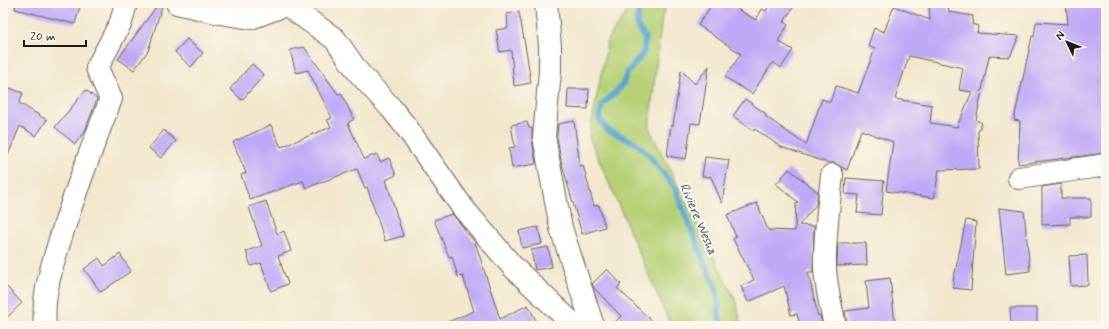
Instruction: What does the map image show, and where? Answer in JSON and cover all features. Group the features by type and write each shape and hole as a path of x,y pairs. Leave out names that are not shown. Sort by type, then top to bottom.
{"street":[{"path":"45,326 44,312 51,271 77,187 111,100 97,68 121,22 126,3"},
{"path":"177,3 220,13 251,18 284,4 335,39 358,72 407,128 423,153 463,208 513,267 575,326"},
{"path":"546,3 550,46 550,71 544,137 562,228 593,326"},
{"path":"1019,178 1106,165"},
{"path":"832,175 826,234 825,268 835,326"}],"green space":[{"path":"633,3 668,3 662,16 649,128 737,303 741,326 671,326 589,137 608,39"}],"building":[{"path":"16,3 64,3 80,7 75,24 15,9"},
{"path":"159,3 163,3 148,51 134,70 118,59"},
{"path":"713,3 727,3 756,20 762,9 766,11 771,3 796,3 784,22 788,25 778,41 793,50 781,68 773,62 752,94 725,77 741,54 698,25"},
{"path":"929,3 948,3 949,12 973,16 972,24 978,26 977,33 1019,36 1010,57 989,56 976,120 982,123 978,132 979,169 939,170 934,198 886,191 893,142 861,130 847,170 834,163 828,163 781,147 755,129 754,131 733,116 745,99 766,114 765,116 806,145 822,99 830,102 836,86 858,93 875,49 868,46 874,28 884,32 894,6 930,20","holes":["909,56 963,68 959,90 972,92 957,127 930,123 932,105 895,99"]},
{"path":"1106,3 1106,153 1018,164 1020,121 1014,120 1032,36 1034,37 1036,22 1068,24 1066,4"},
{"path":"519,12 531,83 514,86 511,50 500,52 496,30 508,28 507,14"},
{"path":"187,39 203,53 191,67 175,52"},
{"path":"304,47 338,94 341,93 354,119 348,123 364,159 377,154 380,162 389,158 396,175 386,180 403,236 385,241 367,187 365,188 357,169 306,188 303,181 250,200 241,175 246,173 233,142 271,125 281,147 331,127 327,120 332,118 308,70 296,73 290,50"},
{"path":"252,64 264,75 242,100 230,89"},
{"path":"709,66 700,124 691,123 686,159 667,156 681,70 695,84"},
{"path":"7,87 23,93 19,103 47,120 36,136 20,126 3,165 3,93 5,94"},
{"path":"568,89 589,89 588,109 567,108"},
{"path":"86,90 97,99 84,133 75,144 55,127"},
{"path":"574,121 580,166 583,165 594,206 599,205 605,227 582,234 561,161 557,136 558,124"},
{"path":"527,122 529,128 532,128 532,139 536,164 512,168 509,148 515,147 511,125"},
{"path":"164,130 176,141 161,158 149,148"},
{"path":"705,157 729,160 722,203 711,177 702,176"},
{"path":"789,169 818,192 816,205 799,225 814,226 813,272 808,272 818,316 820,315 822,326 800,326 797,314 791,315 784,286 748,302 741,286 754,280 733,239 736,237 727,215 757,203 768,230 795,231 796,204 798,202 776,184"},
{"path":"846,178 884,181 881,215 857,213 859,195 845,194"},
{"path":"1061,184 1061,198 1091,198 1091,217 1070,217 1070,224 1042,225 1042,187"},
{"path":"266,201 277,234 284,231 291,251 278,256 288,284 271,291 261,263 251,266 246,251 262,246 249,207"},
{"path":"999,208 1024,211 1030,271 1006,274"},
{"path":"452,214 464,228 466,234 468,234 475,242 500,319 528,305 539,326 438,326 474,311 463,276 458,277 452,256 449,257 434,220"},
{"path":"966,220 976,222 971,290 953,288 954,273"},
{"path":"538,227 542,244 522,248 519,231"},
{"path":"838,243 866,243 867,265 837,266"},
{"path":"548,247 552,267 535,270 531,250"},
{"path":"120,254 131,271 101,292 84,269 99,258 104,266"},
{"path":"1087,255 1088,285 1071,286 1069,256"},
{"path":"607,269 621,284 617,288 657,326 611,326 621,316 594,288 592,284"},
{"path":"890,278 895,323 875,326 847,326 845,311 869,308 866,281"},
{"path":"3,283 22,303 3,321"},
{"path":"1010,308 1037,308 1037,326 1011,326"}],"waterway":[{"name":"Riviere Wesha","path":"642,3 638,13 637,26 645,38 644,52 627,73 622,86 602,105 599,119 608,130 636,143 647,153 675,188 704,262 716,287 720,326"}]}
